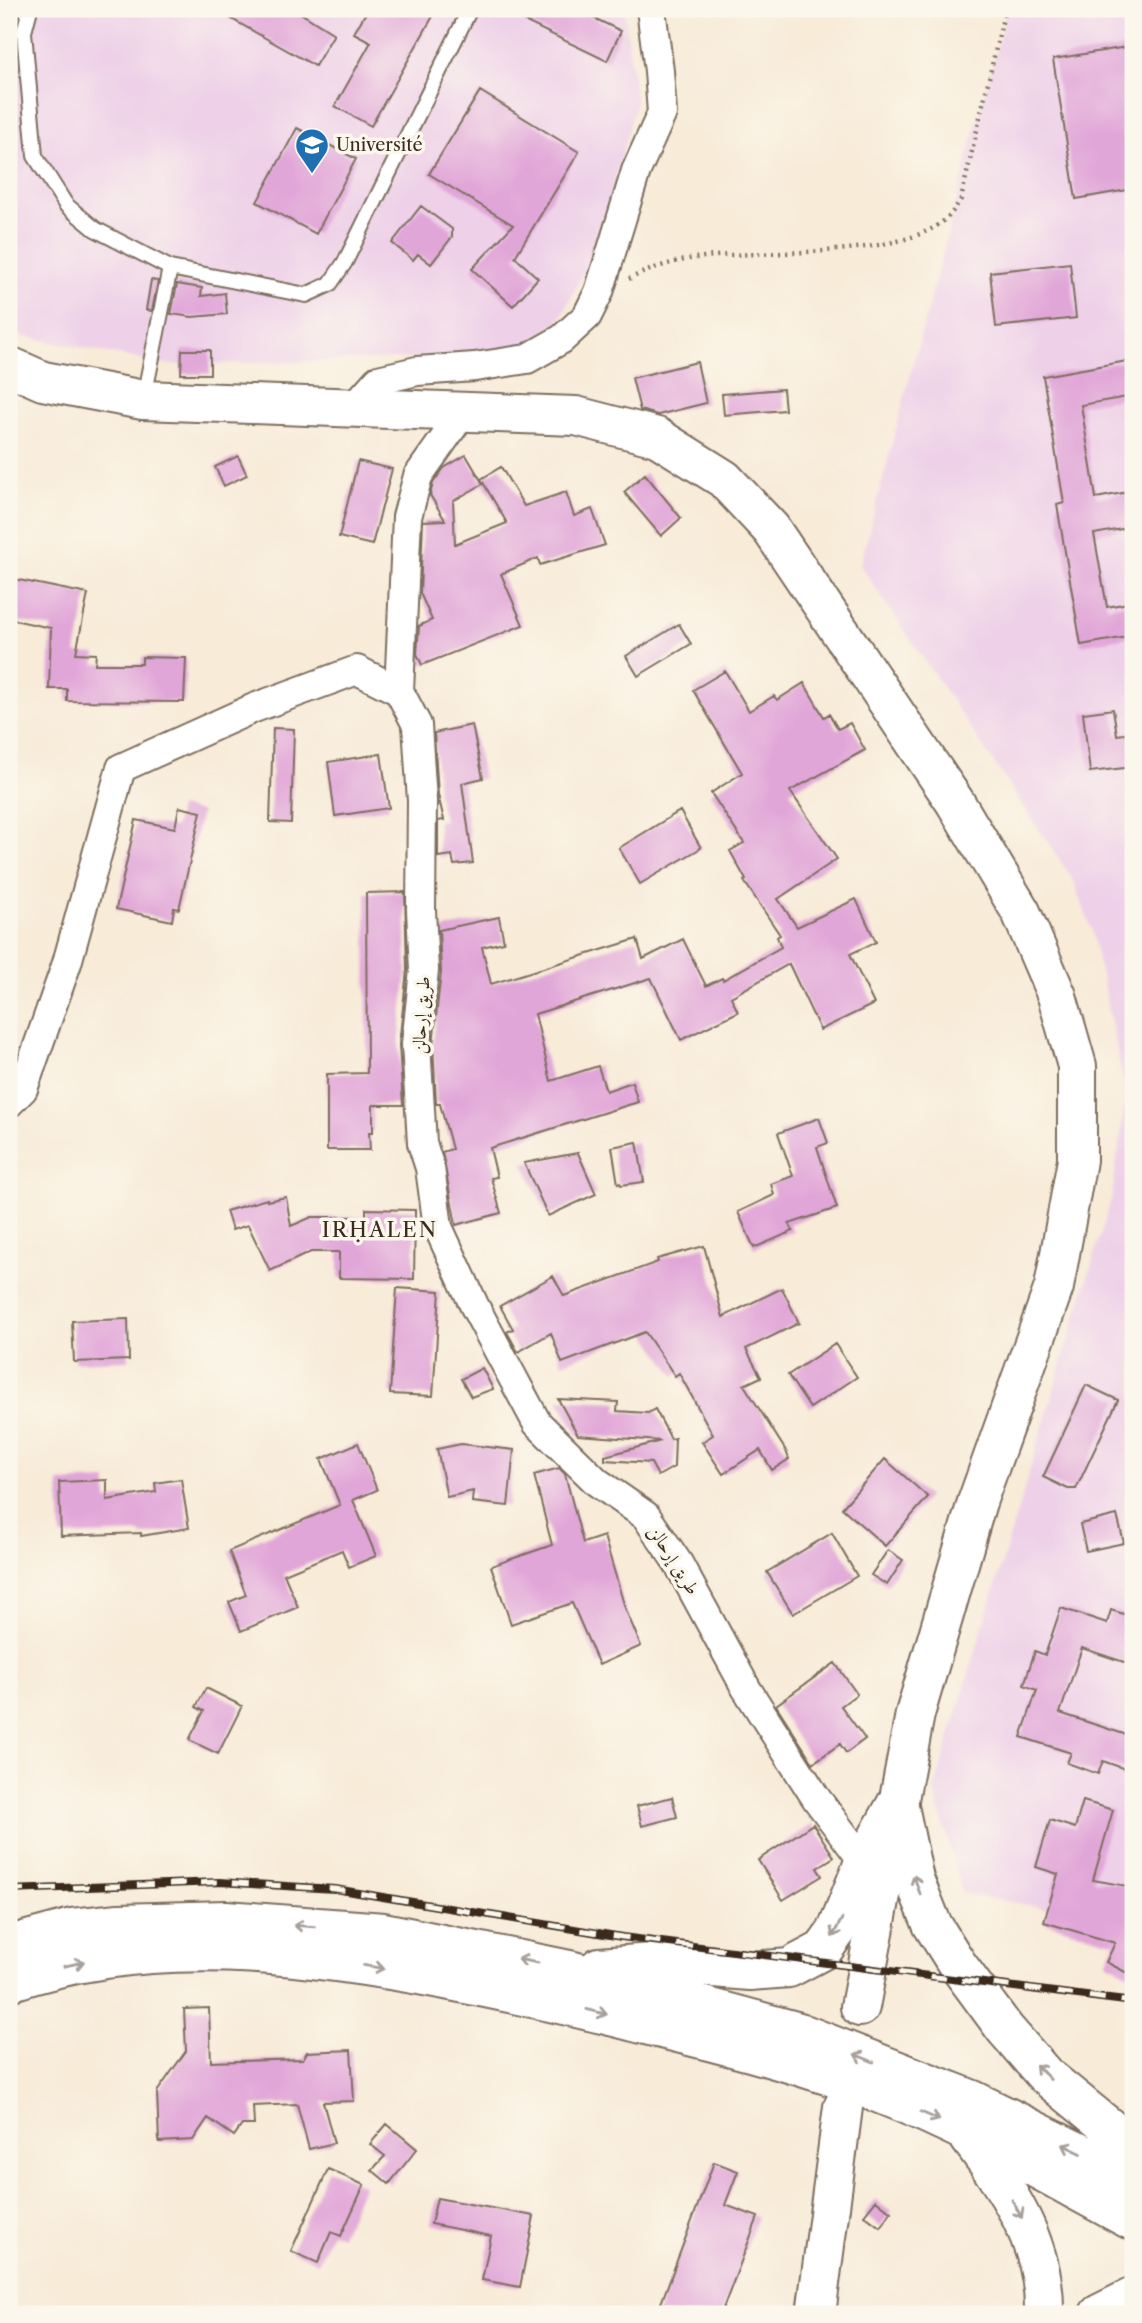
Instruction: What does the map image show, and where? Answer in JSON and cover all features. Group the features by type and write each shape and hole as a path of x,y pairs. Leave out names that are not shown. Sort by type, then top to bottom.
{"main road":[{"path":"9,366 43,382 143,400 576,416 657,437 724,479 771,529 955,802 1021,912 1057,996 1077,1066 1077,1160 1054,1287 977,1502 915,1714 860,2007"},
{"path":"570,1969 652,1963 750,1971 789,1968 823,1950 836,1932 864,1862 898,1801"},
{"path":"898,1801 914,1879 932,1924 957,1964 1005,2029 1045,2075 1133,2147"},
{"path":"9,1945 72,1928 119,1923 226,1920 384,1932 570,1969 796,2031 973,2100 1133,2179"},
{"path":"9,1982 82,1962 119,1956 222,1951 370,1966 561,2003 792,2063 881,2094 965,2132 1133,2221"},
{"path":"816,2314 843,2107"},
{"path":"965,2132 997,2175 1031,2236 1040,2267 1044,2314"},
{"path":"1098,2314 1133,2297"}],"street":[{"path":"354,408 379,380 417,371 474,367 527,359 562,340 587,316 599,292 636,171 662,113 651,9"},
{"path":"9,1103 23,1089 67,963 121,768 254,708 357,670 399,691 407,517 418,476 464,411"},
{"name":"طريق إرحالن","path":"399,691 417,725 422,801 421,910 424,970 416,1044 422,1143 430,1168 438,1227 474,1305 537,1423 597,1482 646,1516 678,1563 746,1688 816,1798 864,1862"}],"lane":[{"path":"30,9 24,32 35,156 66,205 95,229 170,268 306,295 330,284 345,262 470,9"},
{"path":"143,400 170,268"}],"path":[{"path":"599,292 643,272 694,258 837,250 892,242 926,232 948,217 961,199 1005,9"}],"shaded area":[{"name":"Université","path":"9,9 624,9 636,102 597,247 560,319 514,356 170,365 22,336 9,327"},
{"path":"1007,9 1133,9 1133,1925 962,1893 934,1790 1112,1196 1126,1095 1092,930 1072,878 860,565"}],"building":[{"path":"214,9 294,9 334,34 315,66"},
{"path":"368,9 437,9 371,126 335,106 371,42 354,33"},
{"path":"499,9 575,9 621,31 607,61"},
{"path":"1133,46 1133,189 1076,199 1053,59"},
{"path":"480,91 579,152 515,257 538,278 513,306 472,269 513,225 429,174"},
{"path":"297,128 356,159 316,234 257,202"},
{"path":"421,206 452,229 452,237 431,264 418,254 413,260 392,243"},
{"path":"1070,263 1076,318 996,327 990,272"},
{"path":"151,280 158,281 152,311 146,310"},
{"path":"177,284 202,288 201,296 225,293 227,314 192,317 171,314"},
{"path":"182,350 210,350 210,374 181,374"},
{"path":"1133,360 1133,396 1081,405 1096,498 1133,491 1133,527 1094,534 1107,607 1133,602 1133,636 1081,645 1057,505 1064,503 1043,376"},
{"path":"697,362 706,403 658,415 640,410 632,378"},
{"path":"783,389 785,410 724,415 722,394"},
{"path":"466,455 483,484 453,501 455,544 507,523 481,479 501,467 524,506 566,492 574,516 592,509 605,545 540,565 538,558 501,574 523,625 422,665 417,654 419,626 432,620 420,593 423,521 445,520 430,495 433,483 444,468"},
{"path":"238,456 247,475 224,486 215,467"},
{"path":"358,461 392,469 372,545 339,537"},
{"path":"645,474 681,518 661,536 624,492"},
{"path":"9,578 88,594 76,653 96,654 95,664 142,664 142,657 186,658 184,702 67,701 67,689 49,689 51,628 9,619"},
{"path":"679,624 691,644 638,676 626,656"},
{"path":"725,671 749,711 774,696 777,700 804,683 824,717 829,714 838,729 850,723 865,750 790,791 837,859 778,899 797,927 856,899 876,942 850,954 874,1004 820,1030 789,964 731,997 738,1012 681,1040 651,978 535,1014 551,1081 598,1066 606,1091 632,1082 638,1102 490,1148 497,1177 491,1178 501,1213 456,1225 442,1152 452,1149 440,1104 436,1104 433,1044 441,972 439,930 499,917 504,942 482,947 491,984 637,939 643,959 683,939 706,986 722,978 723,980 781,947 777,937 780,935 744,881 746,880 730,851 744,843 711,793 742,773 693,690"},
{"path":"1113,709 1117,735 1133,733 1133,767 1090,772 1083,713"},
{"path":"472,725 483,778 462,783 473,863 454,865 452,855 438,857 438,821 444,820 438,795 434,733"},
{"path":"273,728 294,729 291,823 270,822"},
{"path":"381,754 389,808 335,816 328,762"},
{"path":"179,807 201,812 179,909 174,908 172,921 116,909 136,820 175,828"},
{"path":"680,811 701,848 640,884 619,848"},
{"path":"405,892 407,970 399,1045 403,1105 373,1105 373,1132 369,1132 370,1150 327,1150 327,1074 367,1073 366,893"},
{"path":"819,1118 828,1143 817,1147 837,1208 789,1224 793,1231 754,1248 738,1212 774,1195 771,1184 793,1176 778,1133"},
{"path":"637,1142 644,1182 618,1184 612,1147"},
{"path":"578,1153 596,1194 548,1216 524,1163"},
{"path":"286,1197 291,1226 312,1217 366,1217 366,1209 415,1210 414,1279 339,1278 339,1252 311,1252 270,1271 248,1225 232,1230 226,1211 267,1199"},
{"path":"704,1246 723,1317 782,1288 799,1323 746,1349 761,1377 744,1385 789,1459 772,1470 760,1450 723,1474 702,1442 713,1435 679,1373 675,1376 645,1332 562,1363 551,1333 518,1352 507,1332 513,1329 500,1306 553,1276 564,1296 658,1262 657,1259"},
{"path":"397,1288 440,1291 433,1396 390,1394"},
{"path":"128,1319 129,1360 74,1362 72,1321"},
{"path":"835,1344 857,1377 810,1408 788,1375"},
{"path":"482,1368 493,1389 471,1397 461,1379"},
{"path":"1086,1385 1118,1400 1076,1489 1068,1489 1043,1477"},
{"path":"558,1399 618,1402 617,1411 648,1413 655,1409 671,1439 675,1438 674,1467 658,1476 651,1463 605,1460 605,1456 661,1441 578,1435"},
{"path":"358,1443 377,1490 353,1500 376,1556 349,1567 342,1550 284,1574 298,1607 241,1631 229,1602 246,1595 229,1551 340,1505 321,1459"},
{"path":"461,1444 514,1450 508,1506 472,1502 473,1491 447,1497 437,1449"},
{"path":"885,1459 928,1497 885,1546 842,1508"},
{"path":"559,1468 565,1474 583,1543 604,1536 625,1608 641,1646 599,1665 572,1603 511,1624 491,1566 552,1545 534,1475"},
{"path":"181,1479 189,1528 141,1536 141,1533 61,1536 59,1482 107,1480 107,1500 156,1492 155,1483"},
{"path":"1117,1515 1124,1543 1086,1551 1080,1524"},
{"path":"832,1533 857,1576 793,1614 767,1572"},
{"path":"888,1550 903,1560 887,1585 871,1575"},
{"path":"1061,1608 1107,1623 1111,1610 1133,1617 1133,1665 1082,1648 1060,1713 1133,1737 1133,1746 1125,1769 1103,1761 1098,1774 1067,1763 1071,1753 1021,1737 1037,1690 1024,1685 1035,1651 1045,1655"},
{"path":"835,1663 857,1694 841,1706 865,1739 846,1753 840,1744 813,1763 776,1705"},
{"path":"206,1688 242,1706 218,1754 189,1740 204,1711 196,1707"},
{"path":"672,1797 677,1817 642,1826 637,1806"},
{"path":"1083,1801 1113,1810 1093,1880 1133,1887 1133,1976 1106,1962 1115,1943 1044,1922 1058,1874 1036,1867 1050,1820 1075,1828"},
{"path":"813,1824 834,1857 817,1868 822,1876 783,1900 758,1860"},
{"path":"209,2008 211,2062 303,2059 307,2052 351,2050 354,2101 323,2102 334,2143 309,2149 297,2104 253,2106 254,2125 242,2125 234,2136 208,2118 193,2140 159,2142 157,2092 186,2051 184,2009"},
{"path":"387,2124 417,2149 389,2184 372,2170 385,2156 370,2144"},
{"path":"714,2162 738,2171 725,2205 758,2217 721,2314 657,2314"},
{"path":"328,2169 364,2185 341,2236 331,2232 318,2263 291,2251"},
{"path":"437,2198 534,2216 520,2287 482,2280 491,2236 431,2224"},
{"path":"876,2200 891,2212 880,2227 864,2215"}],"railway":[{"path":"9,1890 219,1882 335,1889 622,1937 1133,2002"}],"place":[{"name":"Université","path":"312,175"}],"district":[{"name":"IRḤALEN","path":"380,1229"}]}
